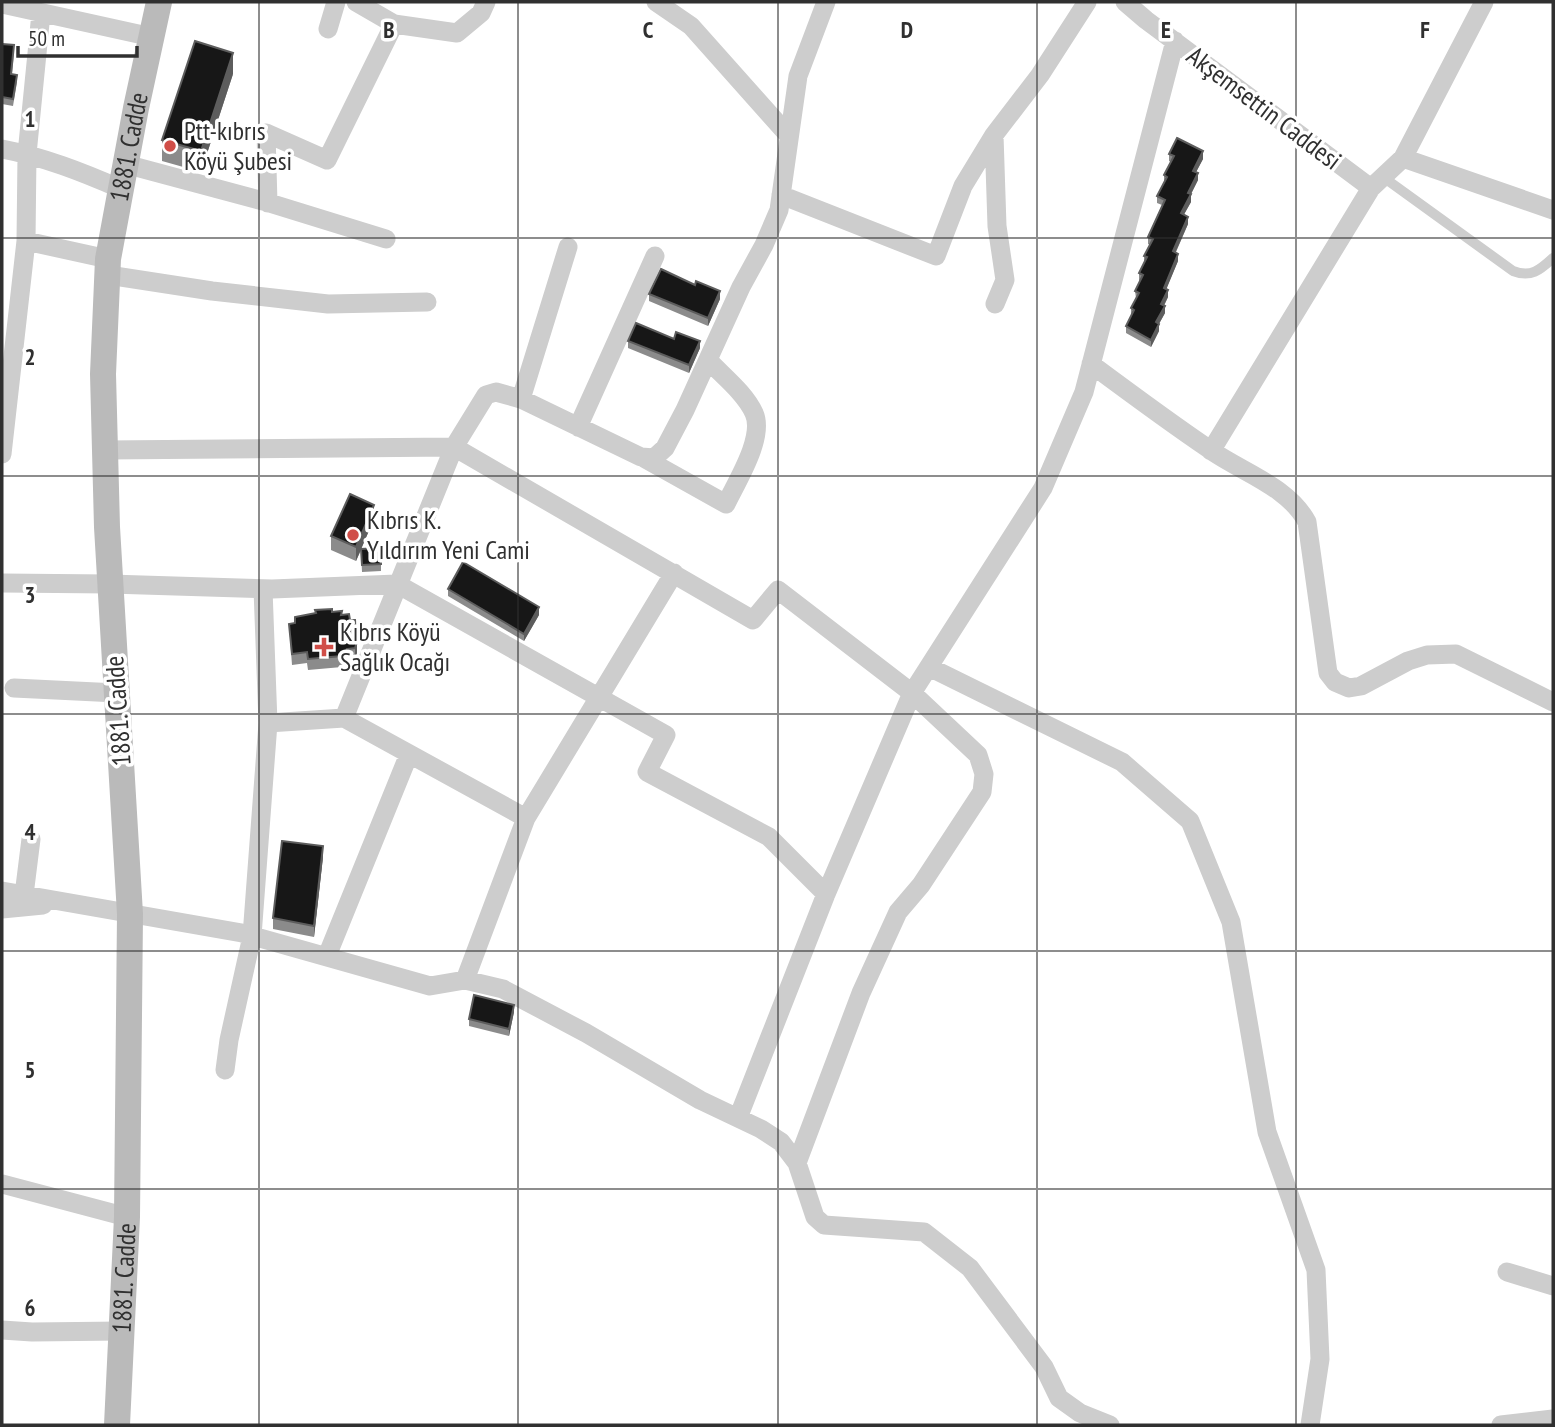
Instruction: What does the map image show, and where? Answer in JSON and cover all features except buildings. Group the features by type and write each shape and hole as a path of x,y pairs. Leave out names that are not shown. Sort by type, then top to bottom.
{"street":[{"name":"1881. Cadde","path":"117,1425 127,1217 130,914 110,583 103,374 108,267 123,176 159,2"},
{"path":"328,29 336,2"},
{"path":"356,2 394,24 457,33 481,13 486,2"},
{"path":"656,2 691,26 789,136"},
{"path":"642,457 654,458 665,448 779,210 798,76 827,2"},
{"path":"781,195 936,256 963,186 994,135 1040,75 1087,2"},
{"name":"Akşemsettin Caddesi","path":"1125,2 1175,41 1377,183"},
{"path":"1211,450 1377,183 1403,158 1484,2"},
{"path":"2,4 152,37"},
{"path":"2,454 26,241 27,154 41,13"},
{"path":"268,203 265,133 327,160 394,24"},
{"path":"738,1118 827,894 912,693 1043,488 1084,392 1175,41"},
{"path":"994,135 997,226 1005,281 995,303"},
{"path":"2,149 27,154 78,171 123,176 268,203 386,239"},
{"path":"1403,158 1553,210"},
{"path":"26,241 108,267 212,291 328,304 427,302"},
{"path":"521,399 568,247"},
{"path":"578,427 655,256"},
{"path":"344,718 454,447 485,395 496,392 521,399 642,457 726,504 758,431 755,414 708,360"},
{"path":"1091,364 1211,450 1284,495 1302,513 1307,522 1328,673 1335,682 1343,687 1361,685 1408,661 1427,655 1456,654 1553,702"},
{"path":"105,450 454,447 753,620 778,590 912,693 978,755 984,774 982,792 921,885 898,912 861,993 797,1163"},
{"path":"465,980 526,818 674,573"},
{"path":"2,583 110,583 263,589 397,583 666,735 647,772 769,837 827,894"},
{"path":"225,1070 252,936 268,723 263,589"},
{"path":"929,667 1122,762 1190,821 1230,922 1267,1132 1316,1270 1320,1359 1310,1425"},
{"path":"13,688 117,693"},
{"path":"268,723 344,718 526,818"},
{"path":"327,956 409,754"},
{"path":"24,895 31,839"},
{"path":"2,891 252,936 430,986 465,980 503,989 780,1142 797,1163 815,1217 824,1226 924,1232 970,1268 1044,1367 1059,1398 1080,1413 1110,1425"},
{"path":"2,909 66,903"},
{"path":"2,1184 127,1217"},
{"path":"1507,1272 1553,1286"},
{"path":"2,1330 122,1331"},
{"path":"1501,1425 1553,1419"}],"lane":[{"path":"1377,183 1513,271 1531,274 1553,258"}],"place":[{"name":"Ptt-kıbrıs Köyü Şubesi","path":"170,146"},
{"name":"Kıbrıs K. Yıldırım Yeni Cami","path":"353,535"},
{"name":"Kıbrıs Köyü Sağlık Ocağı","path":"324,647"}]}
